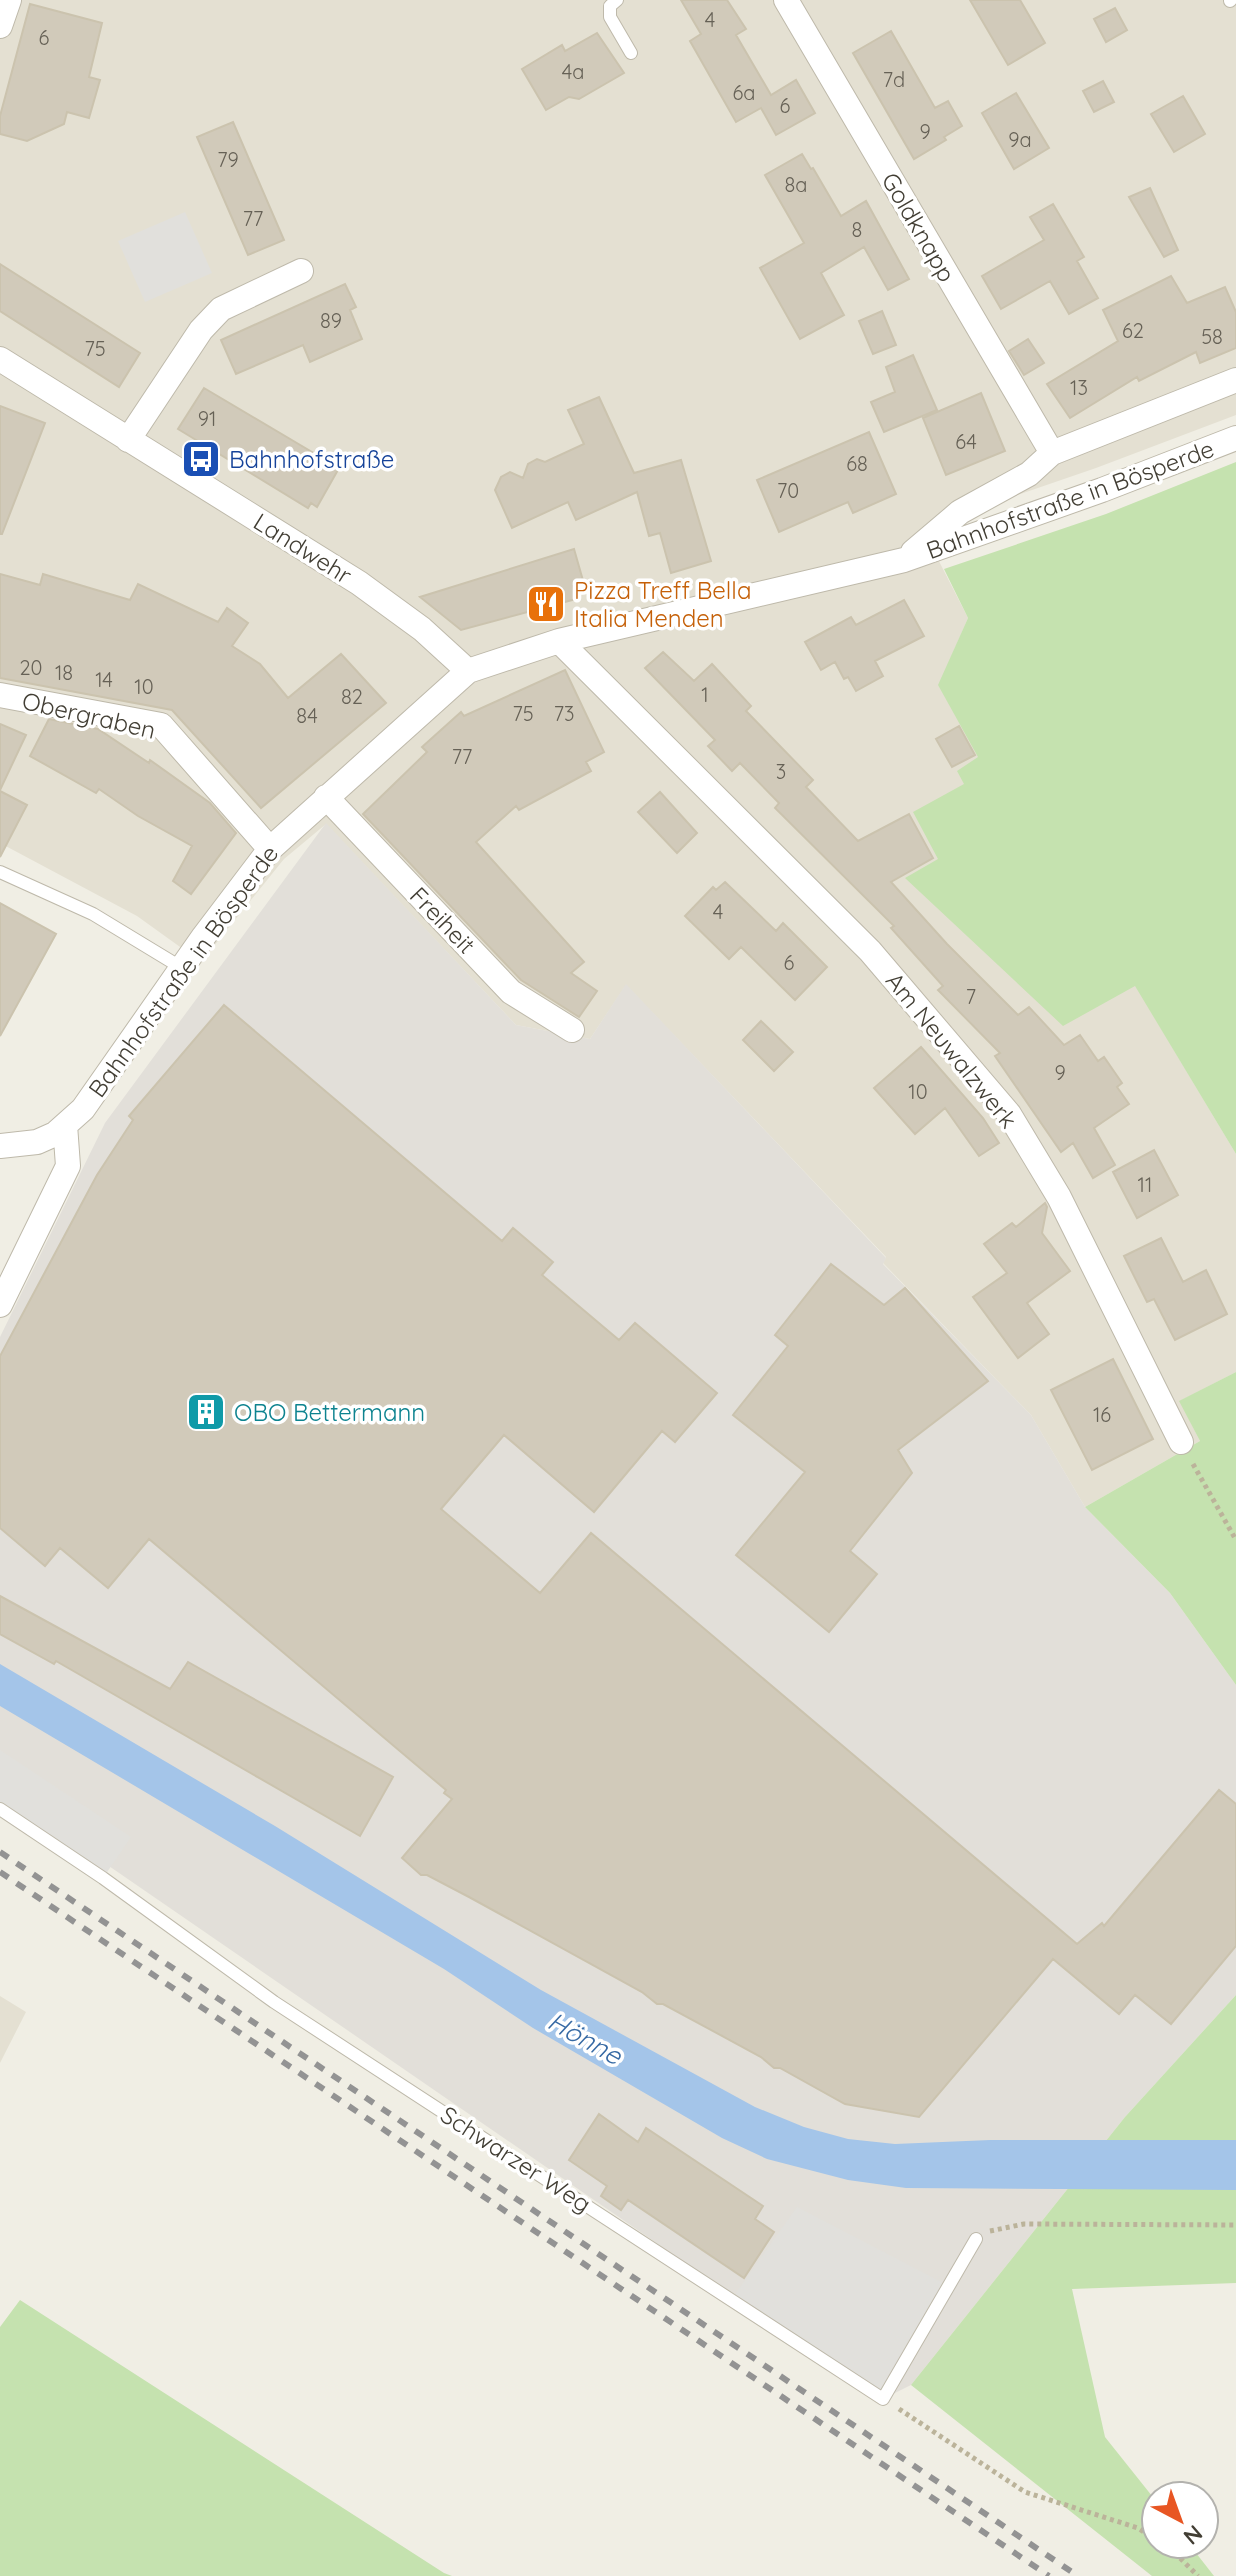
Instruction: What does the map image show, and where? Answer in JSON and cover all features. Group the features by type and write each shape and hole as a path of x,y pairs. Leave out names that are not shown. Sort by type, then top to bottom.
{"street":[{"path":"0,26 9,0"},
{"name":"Goldknapp","path":"786,0 1052,453"},
{"path":"128,440 201,330 221,309 301,271"},
{"name":"Landwehr","path":"0,359 359,583 422,629 468,671"},
{"name":"Bahnhofstraße in Bösperde","path":"904,560 960,512 1029,474 1052,453 1236,380"},
{"name":"Bahnhofstraße in Bösperde","path":"0,1146 37,1142 55,1134 83,1109 270,849 468,671 559,641 904,560 1102,490 1236,438"},
{"name":"Am Neuwalzwerk","path":"559,641 870,951 1009,1114 1059,1197 1181,1442"},
{"name":"Obergraben","path":"0,695 161,725 270,849"},
{"name":"Freiheit","path":"326,797 511,992 572,1030"},
{"path":"0,1305 68,1166 65,1125"}],"lane":[{"path":"617,0 610,6 610,17 631,53"},
{"path":"0,872 93,914 182,968"},
{"name":"Schwarzer Weg","path":"0,1809 103,1878 274,2002 883,2399"},
{"path":"883,2399 976,2239"}],"path":[{"path":"1181,1442 1236,1540"},
{"path":"976,2239 996,2229 1024,2224 1236,2225"},
{"path":"883,2399 1025,2492 1140,2529"},
{"path":"1182,2560 1198,2576"}],"shaded area":[{"path":"0,0 1236,0 1236,415 1096,468 922,528 968,618 939,685 979,757 1135,985 1236,1154 1236,1372 1180,1401 1200,1441 1085,1507 1031,1415 883,1263 886,1257 626,985 590,1039 516,1025 326,824 284,859 201,962 137,916 0,843"},
{"path":"185,212 212,273 145,302 118,241"},
{"path":"326,823 516,1025 590,1039 626,984 886,1258 883,1264 1031,1415 1085,1507 1170,1593 1236,1685 1236,1995 1125,2117 911,2385 883,2399 0,1791 0,1337 105,1123"},
{"path":"0,1750 131,1837 103,1878 0,1809"},
{"path":"0,1996 26,2012 0,2063"},
{"path":"797,2207 949,2286 883,2399 731,2300"}],"green space":[{"path":"1236,462 1236,1154 1135,986 1063,1026 905,878 938,859 913,812 964,784 957,771 978,757 938,685 968,618 944,569 1106,514"},
{"path":"1236,1372 1236,1685 1170,1593 1085,1507 1200,1441 1179,1401"},
{"path":"1236,1995 1236,2283 1072,2289 1105,2437 1140,2481 1140,2560 1202,2560 1214,2576 1152,2576 911,2385 1125,2117"},
{"path":"20,2300 452,2576 0,2576 0,2327"}],"water":[{"name":"Hönne","path":"0,1664 275,1826 541,1990 755,2107 804,2127 848,2139 895,2144 990,2140 1236,2140 1236,2190 906,2188 848,2180 767,2159 722,2138 533,2028 444,1969 0,1706"}],"building":[{"path":"681,0 727,0 746,29 736,35 771,95 796,80 815,113 776,135 761,108 736,122 690,41 701,34"},
{"path":"970,0 1020,0 1045,43 1008,65"},
{"path":"30,4 102,23 89,77 100,80 89,118 67,112 64,124 27,141 0,134 0,116"},
{"path":"1115,8 1127,30 1106,42 1094,19"},
{"path":"891,31 935,108 948,101 962,126 944,137 946,140 914,159 853,53"},
{"path":"597,33 624,73 579,99 569,97 546,110 522,69 562,45 565,51"},
{"path":"1103,81 1114,102 1094,112 1083,91"},
{"path":"1016,93 1049,148 1014,169 982,113"},
{"path":"1183,96 1205,134 1174,152 1151,114"},
{"path":"233,122 284,240 248,255 197,137"},
{"path":"802,154 841,216 866,201 909,279 888,290 864,247 821,273 844,315 800,339 760,268 804,243 765,175"},
{"path":"1150,188 1178,250 1164,257 1129,197"},
{"path":"1053,204 1084,257 1077,261 1098,298 1069,314 1050,281 1001,309 982,276 1044,240 1030,217"},
{"path":"0,264 140,353 119,387 0,311"},
{"path":"1171,276 1187,303 1225,287 1236,312 1236,348 1200,363 1196,352 1139,381 1137,377 1070,418 1047,384 1118,341 1103,310"},
{"path":"345,284 356,307 350,310 362,339 310,362 303,345 236,374 221,340"},
{"path":"882,311 896,345 873,354 859,321"},
{"path":"1028,339 1044,363 1024,375 1009,351"},
{"path":"913,355 937,410 884,432 871,402 895,392 886,367"},
{"path":"204,388 339,468 317,507 311,503 308,508 178,429"},
{"path":"981,393 1005,451 946,475 923,418"},
{"path":"599,397 634,473 681,460 711,561 671,573 660,533 649,536 637,492 576,520 568,502 512,528 495,490 501,477 510,472 523,478 528,464 537,459 545,462 584,444 568,410"},
{"path":"0,406 45,423 2,534 0,534"},
{"path":"869,432 896,494 853,513 848,502 779,532 757,480"},
{"path":"574,549 584,584 573,586 576,599 461,630 420,597"},
{"path":"0,574 40,585 43,574 130,600 138,584 218,622 227,608 248,623 232,646 260,664 288,698 341,654 386,703 261,808 172,710 0,678"},
{"path":"904,600 924,636 875,661 883,676 856,691 848,677 844,679 835,662 821,670 805,642 851,617 856,625"},
{"path":"663,652 694,681 712,664 751,706 746,711 813,780 806,787 858,841 909,814 933,858 891,882 1018,1015 1029,1007 1064,1045 1080,1035 1098,1061 1104,1057 1122,1083 1117,1087 1129,1104 1094,1128 1115,1165 1093,1178 1073,1143 1061,1152 995,1056 1000,1053 938,990 943,986 891,928 894,926 775,808 779,803 740,763 732,771 708,746 715,740 645,668"},
{"path":"565,670 604,752 586,762 591,771 519,810 516,806 476,842 584,962 571,973 597,991 579,1017 521,980 363,814 427,752 422,747 461,712 464,716"},
{"path":"49,719 98,729 149,763 150,760 210,803 236,833 191,894 173,881 192,846 138,816 99,789 96,793 30,756"},
{"path":"0,724 26,735 0,790"},
{"path":"959,726 975,755 952,767 936,739"},
{"path":"0,791 27,805 0,857"},
{"path":"660,792 697,833 677,853 638,812"},
{"path":"725,882 776,931 783,923 827,967 795,1000 741,947 729,959 685,916 713,887 716,890"},
{"path":"0,903 56,934 0,1036"},
{"path":"224,1005 502,1241 513,1228 553,1262 542,1275 619,1340 635,1323 717,1393 675,1442 662,1431 594,1512 504,1435 441,1509 540,1593 591,1533 1077,1944 1102,1923 1104,1926 1219,1790 1236,1804 1236,1946 1171,2024 1135,1995 1119,2014 1053,1959 919,2117 845,2104 780,2068 774,2068 761,2057 663,2004 657,2004 642,1992 469,1897 427,1875 421,1875 402,1858 452,1799 444,1793 446,1790 149,1539 108,1588 60,1548 45,1566 0,1528 0,1356 97,1175 133,1120 129,1116"},
{"path":"761,1021 793,1052 774,1071 743,1040"},
{"path":"921,1047 983,1118 999,1143 979,1156 945,1108 915,1134 874,1088"},
{"path":"1154,1150 1178,1195 1137,1218 1113,1172"},
{"path":"1045,1203 1042,1233 1070,1271 1027,1303 1049,1334 1018,1358 973,1297 1007,1273 984,1244 1012,1223 1016,1227"},
{"path":"1161,1238 1183,1282 1206,1270 1227,1314 1175,1340 1154,1299 1147,1302 1124,1256"},
{"path":"831,1264 884,1305 905,1288 988,1381 898,1450 912,1473 850,1551 877,1574 829,1632 736,1555 805,1472 733,1415 788,1346 775,1335"},
{"path":"1113,1359 1153,1439 1092,1470 1051,1390"},
{"path":"0,1596 170,1689 188,1662 393,1777 360,1836 56,1661 54,1664 0,1634"},
{"path":"599,2114 638,2142 646,2128 763,2206 755,2219 774,2232 744,2278 628,2200 621,2210 601,2196 607,2186 569,2160"}],"railway":[{"path":"0,1852 1078,2576"},
{"path":"0,1872 1049,2576"}],"place":[{"name":"Bahnhofstraße","path":"201,459"},
{"name":"Pizza Treff Bella Italia Menden","path":"546,604"},
{"name":"OBO Bettermann","path":"206,1412"}]}
